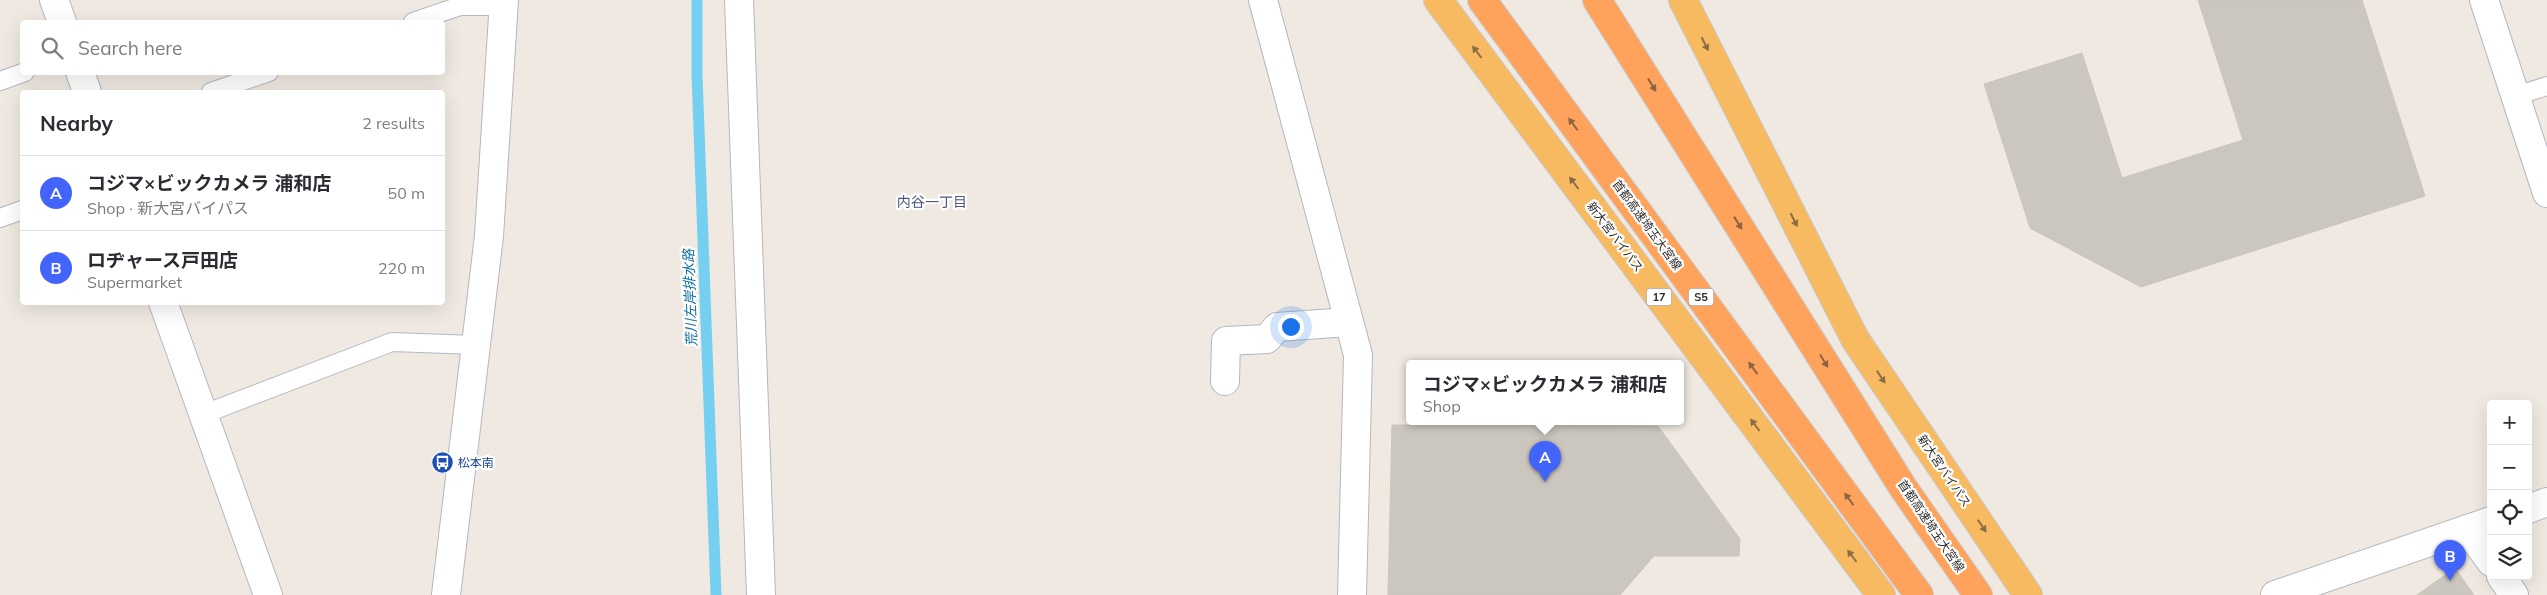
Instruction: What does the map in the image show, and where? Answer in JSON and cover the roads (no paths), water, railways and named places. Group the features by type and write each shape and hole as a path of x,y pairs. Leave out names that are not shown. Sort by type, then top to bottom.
{"highway":[{"name":"新大宮バイパス","path":"1438,0 1880,595"},
{"name":"首都高速埼玉大宮線","path":"1482,0 1919,595"},
{"name":"首都高速埼玉大宮線","path":"1597,0 1904,489 1978,595"},
{"path":"1604,0 1631,52"},
{"name":"新大宮バイパス","path":"1683,0 1854,339 2028,595"}],"street":[{"path":"54,0 61,20"},
{"path":"739,0 761,595"},
{"path":"1263,0 1358,355 1352,595"},
{"path":"2484,0 2547,193"},
{"path":"446,595 489,236 504,3"},
{"path":"81,75 86,90"},
{"path":"164,305 268,595"},
{"path":"1224,381 1226,341 1267,340 1277,327 1349,322"},
{"path":"2532,508 2547,502"},
{"path":"2274,595 2479,525 2487,550"},
{"path":"2503,580 2514,595"}],"lane":[{"path":"419,20 460,6 504,3"},
{"path":"0,81 20,74"},
{"path":"217,90 260,75"},
{"path":"2516,96 2547,86"},
{"path":"0,218 20,211"},
{"path":"204,414 392,342 476,345"}],"waterway":[{"name":"荒川左岸排水路","path":"697,0 697,75 716,595"}],"place":[{"name":"松本南","path":"442,463"},
{"name":"コジマ×ビックカメラ 浦和店","path":"1545,482"},
{"name":"ロヂャース戸田店","path":"2450,581"}],"district":[{"name":"内谷一丁目","path":"932,202"}]}
